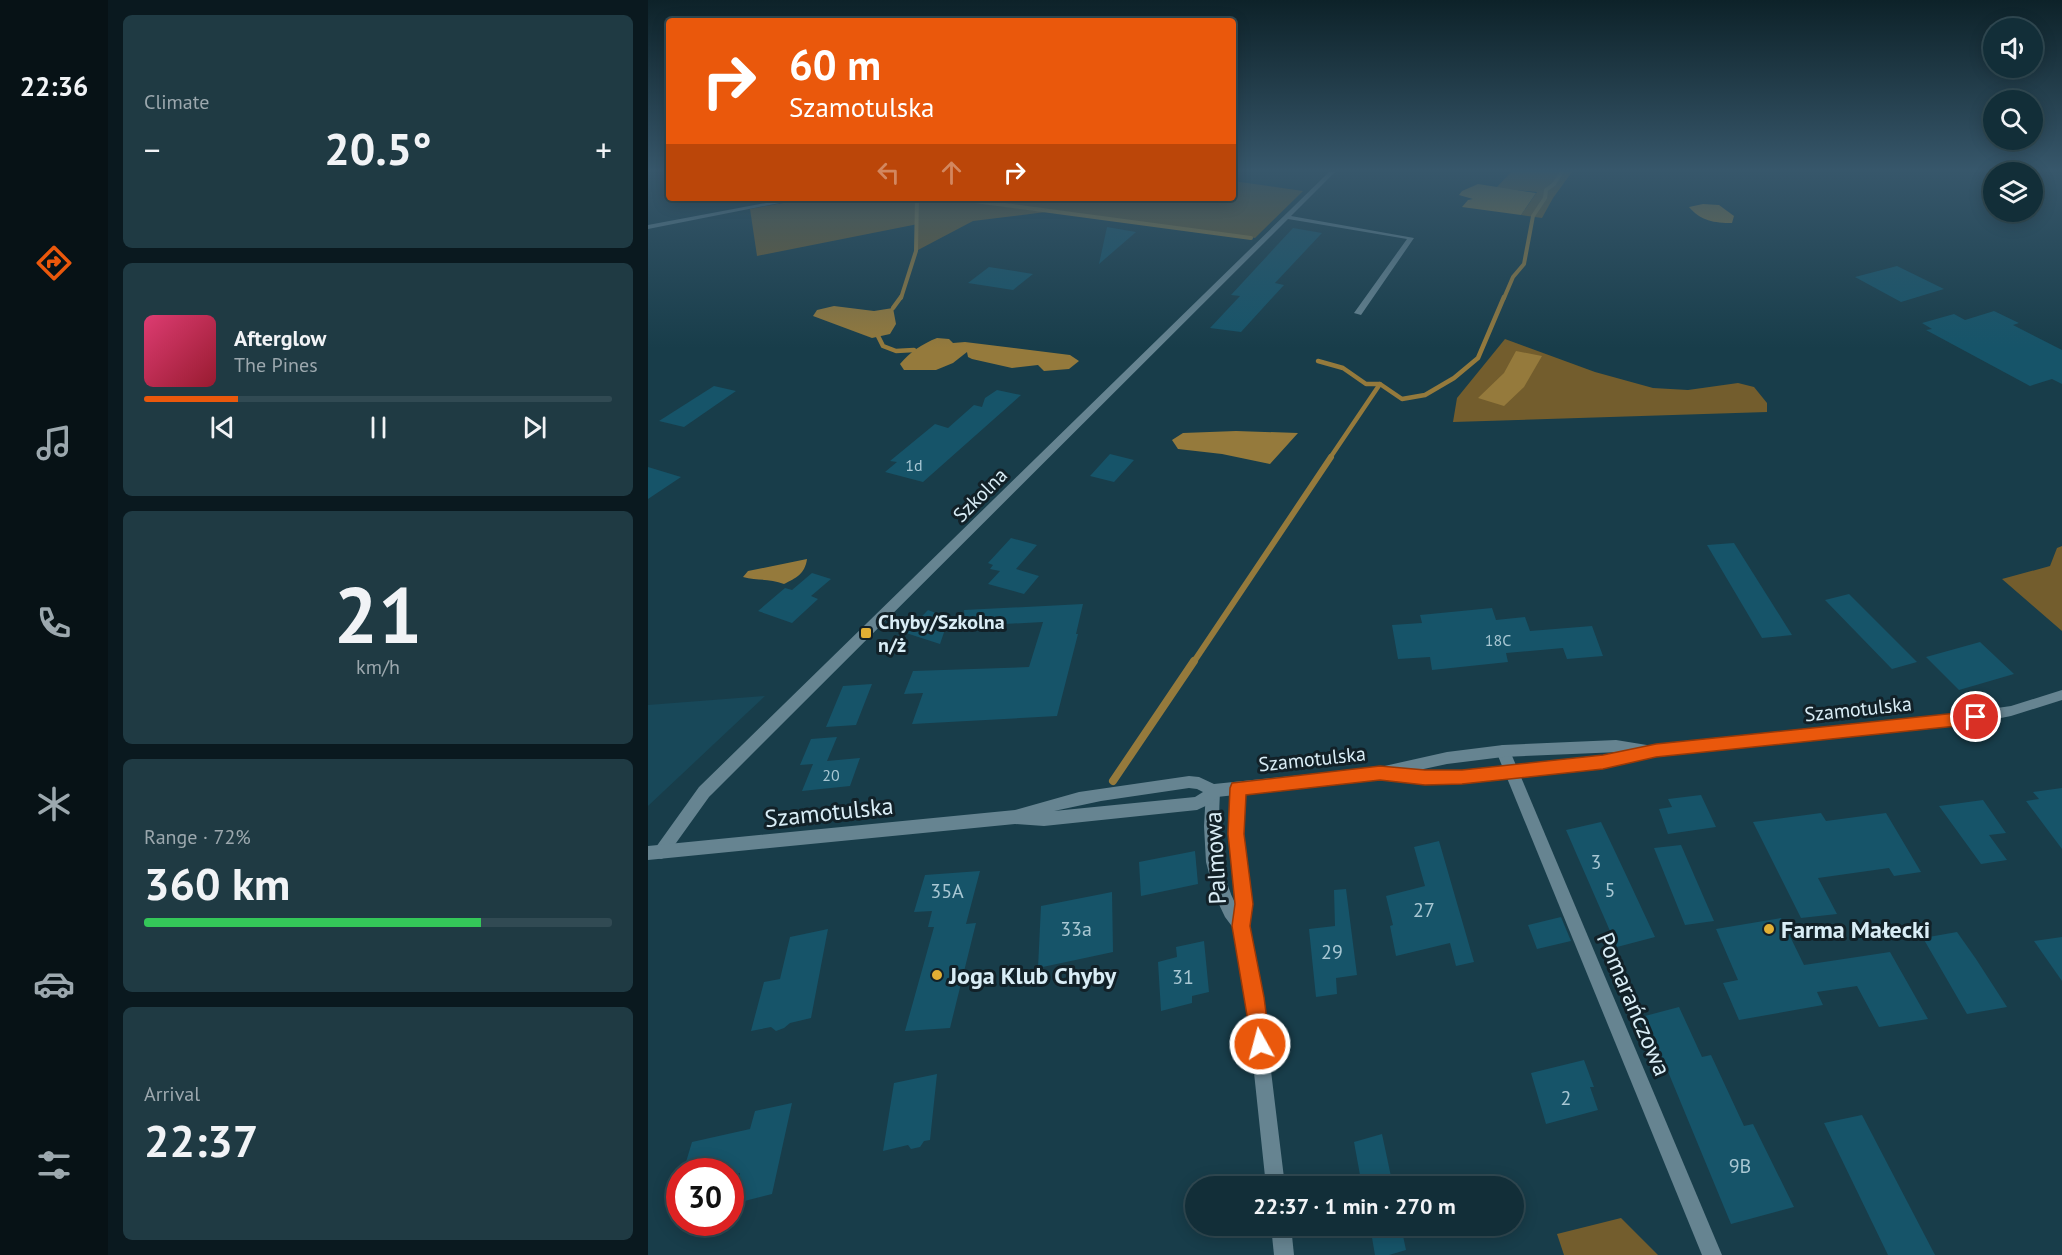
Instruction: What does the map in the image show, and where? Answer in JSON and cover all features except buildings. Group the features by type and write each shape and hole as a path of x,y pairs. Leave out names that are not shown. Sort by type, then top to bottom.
{"street":[{"name":"Szkolna","path":"655,852 704,792 1271,231"},
{"path":"1358,313 1411,238 1366,231"},
{"name":"Szamotulska","path":"1380,773 1444,778 1617,760 1656,751 1976,717 2010,711 2062,695"},
{"name":"Szamotulska","path":"1015,816 1048,805 1147,787 1190,782 1199,783 1213,791 1380,773 1448,758 1503,751 1616,746 1656,751"},
{"name":"Pomarańczowa","path":"1503,751 1712,1255"},
{"name":"Palmowa","path":"1238,788 1236,834 1244,904 1241,926 1254,997 1275,1176"},
{"name":"Szamotulska","path":"655,852 1015,816 1044,819 1197,803 1207,798 1213,791"},
{"name":"Palmowa","path":"1213,791 1210,824 1213,857 1230,911 1241,926"},
{"path":"1282,1236 1284,1255"}],"shaded area":[{"path":"753,231 885,231 757,256"},
{"path":"918,231 955,231 918,250"},
{"path":"1201,231 1263,231 1255,238"},
{"path":"834,306 874,311 893,308 896,324 890,334 872,338 813,316 817,310"},
{"path":"937,338 949,339 953,343 965,342 1070,355 1079,361 1069,369 1044,371 1038,365 1012,368 972,359 968,357 967,352 953,363 936,370 904,370 900,364 908,356"},
{"path":"1505,339 1595,372 1653,388 1688,390 1738,383 1754,387 1767,403 1767,412 1453,422 1457,398"},
{"path":"1516,351 1542,356 1524,387 1504,406 1478,398 1504,373"},
{"path":"1236,431 1298,433 1270,464 1222,454 1178,449 1172,440 1183,433"},
{"path":"2062,546 2062,631 2002,579 2050,566 2057,548"},
{"path":"807,559 802,572 784,584 743,577 748,571"},
{"path":"765,696 648,806 648,705"},
{"path":"1621,1218 1658,1255 1564,1255 1557,1234"}],"waterway":[{"path":"901,298 916,251 916,231"},
{"path":"1195,231 1251,238"},
{"path":"1504,298 1513,277 1524,264 1530,231"},
{"path":"893,308 901,297"},
{"path":"1380,384 1402,399 1425,395 1454,378 1478,358 1504,297"},
{"path":"878,336 883,346 896,351 914,350"},
{"path":"1318,361 1343,368 1366,384 1380,384"},
{"path":"1330,458 1380,384"},
{"path":"1193,663 1331,457"},
{"path":"1113,781 1194,661"}],"place":[{"name":"Chyby/Szkolna n/ż","path":"866,633"},
{"name":"Farma Małecki","path":"1769,929"},
{"name":"Joga Klub Chyby","path":"937,975"}],"route":[{"path":"1260,1044 1241,926 1244,904 1236,834 1238,788 1380,773 1444,778 1462,777 1603,762 1656,751 1976,717"}]}
